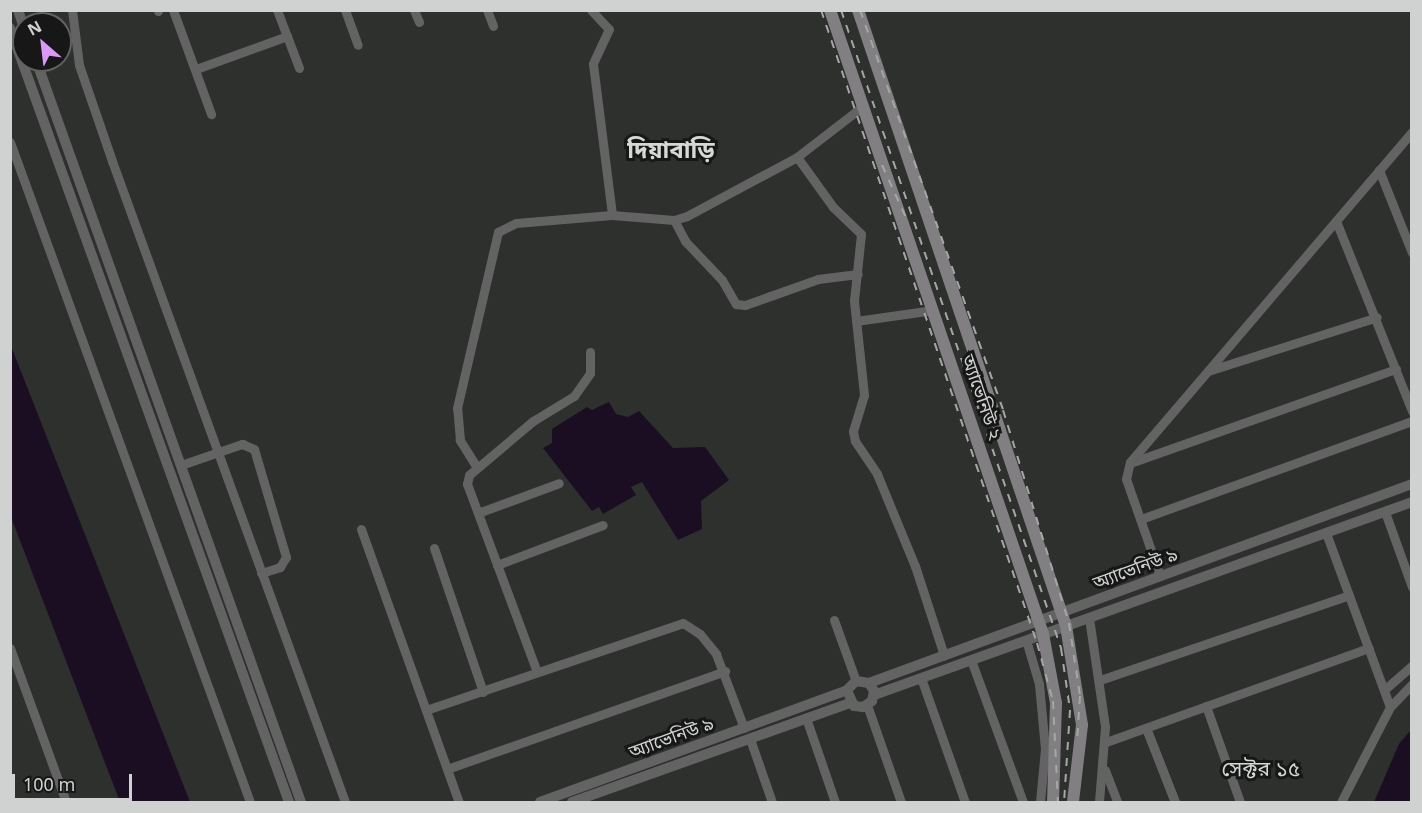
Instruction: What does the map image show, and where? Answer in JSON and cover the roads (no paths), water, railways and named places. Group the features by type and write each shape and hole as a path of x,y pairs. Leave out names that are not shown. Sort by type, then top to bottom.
{"main road":[{"name":"অ্যাভেনিউ ২","path":"830,10 1043,634 1056,702 1053,802"},
{"name":"অ্যাভেনিউ ২","path":"858,10 1066,626 1082,725 1073,802"}],"street":[{"path":"72,10 79,65 216,452 345,802"},
{"path":"173,10 211,114"},
{"path":"277,10 298,68"},
{"path":"345,10 358,45"},
{"path":"414,10 419,22"},
{"path":"487,10 493,26"},
{"path":"591,10 609,29 593,64 612,215"},
{"path":"10,14 18,11"},
{"path":"10,28 289,802"},
{"path":"196,69 287,36"},
{"path":"40,72 301,802"},
{"path":"476,466 460,440 457,408 498,232 516,224 612,215 674,220 797,158 863,106"},
{"path":"1160,576 1126,479 1130,462 1412,132"},
{"path":"10,142 250,802"},
{"path":"797,158 833,207 861,234 854,301 864,395 853,431 855,441 877,474 915,567 944,655"},
{"path":"1379,170 1412,253"},
{"path":"674,220 685,241 714,271 736,304 745,305 818,279 858,274"},
{"path":"1336,221 1377,317 1412,411"},
{"path":"856,321 933,310"},
{"path":"1208,371 1377,317"},
{"path":"537,672 467,484 476,466 543,414 574,396 590,373 590,352"},
{"path":"1130,462 1396,369"},
{"path":"1141,519 1412,421"},
{"path":"181,465 242,444 254,449 285,557 280,567 261,573"},
{"path":"478,513 559,483"},
{"name":"অ্যাভেনিউ ৯","path":"572,802 747,734 847,690 856,681 869,683 1412,484"},
{"name":"অ্যাভেনিউ ৯","path":"874,695 1412,502"},
{"path":"1384,512 1412,587"},
{"path":"497,565 603,525"},
{"path":"361,529 459,802"},
{"path":"1326,533 1390,707"},
{"path":"434,548 483,692"},
{"path":"1100,680 1349,595"},
{"path":"224,622 235,618"},
{"path":"1089,618 1100,680 1106,742 1099,802"},
{"path":"834,620 856,681"},
{"path":"426,710 683,622 700,634 725,671 771,802"},
{"path":"1022,628 1039,684 1044,748 1040,802"},
{"path":"10,648 66,802"},
{"path":"1106,742 1369,648"},
{"path":"971,660 1023,802"},
{"path":"1384,690 1412,666"},
{"path":"447,769 725,671"},
{"path":"921,678 965,802"},
{"path":"869,683 874,695 867,705 901,802"},
{"path":"1341,802 1390,707 1412,684"},
{"path":"847,690 850,703"},
{"name":"অ্যাভেনিউ ৯","path":"540,802 747,734 850,703 858,707 867,705"},
{"path":"1206,706 1240,802"},
{"path":"806,718 836,802"},
{"path":"1146,728 1175,802"},
{"path":"1104,768 1117,802"}],"railway":[{"path":"821,10 1037,643 1053,701 1058,802"},
{"path":"841,10 1061,648 1070,710 1064,802"},
{"path":"860,10 1003,410 1069,623 1080,696 1077,742"},
{"path":"882,165 908,222"}],"district":[{"name":"দিয়াবাড়ি","path":"671,149"},
{"name":"সেক্টর ১৫","path":"1261,768"}]}
